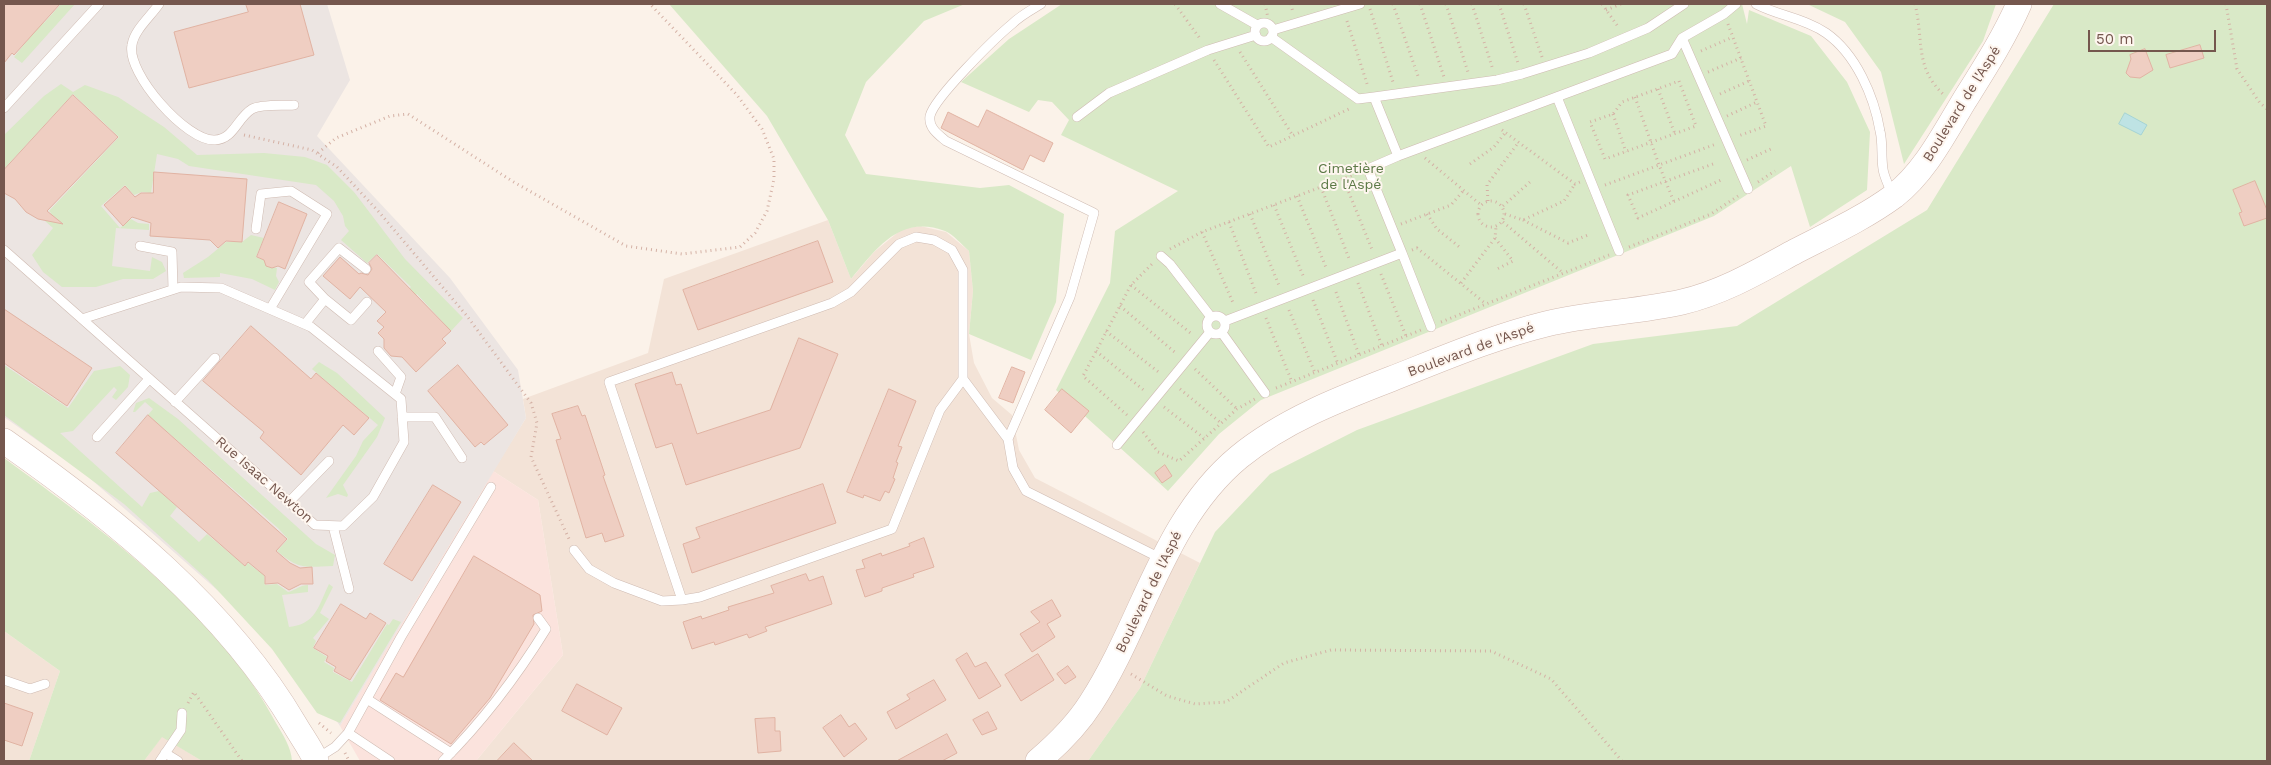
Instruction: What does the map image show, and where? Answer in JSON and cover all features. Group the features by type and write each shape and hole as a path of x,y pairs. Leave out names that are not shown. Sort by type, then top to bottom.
{"main road":[{"name":"Boulevard de l'Aspé","path":"1038,761 1058,744 1090,706 1114,664 1178,530 1212,484 1238,458 1264,439 1299,418 1377,384 1500,337 1549,323 1682,302 1721,290 1859,218 1893,196 1919,170 1937,146 2005,35 2019,4"},
{"path":"4,441 88,503 168,572 228,634 278,695 313,760"}],"lane":[{"path":"4,108 100,4"},
{"path":"159,4 136,35 131,46 137,68 163,106 200,138 212,141 222,139 232,132 245,114 254,108 294,106"},
{"path":"1008,439 1070,297 1094,213 946,140 935,132 930,123 930,115 953,83 1013,22 1040,4"},
{"path":"1220,4 1257,25 1271,30 1358,98 1472,84 1522,74 1589,53 1648,28 1684,4"},
{"path":"1256,35 1263,41 1271,30 1360,4"},
{"path":"1431,327 1368,169 1398,156 1672,54 1682,38 1724,14 1736,4"},
{"path":"1756,4 1768,11 1806,21 1827,34 1856,67 1873,100 1880,132 1883,170 1893,196"},
{"path":"1256,35 1257,25"},
{"path":"1077,117 1109,92 1208,50 1256,35"},
{"path":"1682,38 1748,189"},
{"path":"1374,97 1398,156"},
{"path":"1557,97 1619,251"},
{"path":"256,229 261,194 291,191 327,214 270,310"},
{"path":"574,550 589,569 614,583 662,601 682,600 700,597 892,529 940,410 963,379 963,270 952,250 934,240 916,238 900,244 851,292 832,303 609,382 682,600"},
{"path":"140,246 172,252 173,289"},
{"path":"366,269 338,248 309,282 325,299 351,320 367,302"},
{"name":"Rue Isaac Newton","path":"4,250 314,525 333,526"},
{"path":"1225,321 1402,253"},
{"path":"1161,256 1170,264 1211,317"},
{"path":"82,319 181,287 221,288 311,327 401,399 404,442 373,497 343,526 333,526 349,589"},
{"path":"305,324 325,299"},
{"path":"1210,332 1222,333 1226,328 1225,321 1219,316 1211,317"},
{"path":"1210,332 1207,324 1211,317"},
{"path":"1117,445 1210,332"},
{"path":"1222,333 1265,393"},
{"path":"378,351 401,377 395,394"},
{"path":"175,402 215,358"},
{"path":"97,437 149,379"},
{"path":"963,379 1008,439 1013,468 1026,491 1164,560"},
{"path":"402,416 435,418 462,458"},
{"path":"289,502 329,461"},
{"path":"313,760 335,747 348,733 401,637 491,487"},
{"path":"443,761 527,660 546,629 538,618"},
{"path":"4,680 30,689 45,684"},
{"path":"367,700 451,753"},
{"path":"178,761 163,757 181,730 182,713"},
{"path":"348,733 390,761"}],"path":[{"path":"318,153 336,138 390,116 408,114 512,180 626,246 682,254 740,247 755,233 767,211 774,179 774,159 762,129 737,96 650,4"},
{"path":"1175,4 1208,50 1269,147 1349,110 1358,98"},
{"path":"1265,4 1271,30"},
{"path":"1368,4 1398,94"},
{"path":"1394,4 1422,90"},
{"path":"1420,4 1447,87"},
{"path":"1446,4 1472,84"},
{"path":"1472,4 1497,80"},
{"path":"1499,4 1522,74"},
{"path":"1524,4 1546,67"},
{"path":"1602,4 1614,19 1624,38"},
{"path":"1606,10 1621,4"},
{"path":"1915,4 1919,20 1922,66 1932,84 1960,108"},
{"path":"2226,4 2237,69 2267,109"},
{"path":"1343,9 1369,91 1374,97"},
{"path":"1689,56 1733,37"},
{"path":"1232,41 1293,136"},
{"path":"1699,77 1740,58"},
{"path":"1679,81 1696,126 1605,159 1590,122 1613,114 1622,102 1634,97 1679,81"},
{"path":"1708,99 1749,81"},
{"path":"1658,89 1675,134"},
{"path":"1634,97 1674,202"},
{"path":"1718,120 1757,102"},
{"path":"1613,114 1626,152"},
{"path":"1493,121 1518,143 1575,184"},
{"path":"232,132 318,153 337,167 379,212 467,316 531,403 537,423 531,457 574,550"},
{"path":"1470,164 1494,147 1505,133"},
{"path":"1488,201 1487,185 1518,143"},
{"path":"1737,165 1773,148"},
{"path":"1414,150 1481,205"},
{"path":"1713,164 1628,195 1638,218 1721,180"},
{"path":"1368,169 1202,232 1177,244 1161,256 1131,285 1083,376 1135,422 1158,452 1179,462 1237,409 1265,393 1710,214 1775,171"},
{"path":"1523,220 1564,202 1575,184 1590,179"},
{"path":"1503,206 1531,181"},
{"path":"1392,228 1451,205 1464,190"},
{"path":"1488,201 1496,202 1503,206 1505,214 1503,222 1496,227 1489,228 1482,225 1478,219 1478,211 1481,205 1488,201"},
{"path":"1427,214 1437,230 1462,249"},
{"path":"1505,214 1523,220 1568,243 1588,235"},
{"path":"1503,222 1563,273"},
{"path":"1461,283 1495,238 1496,227"},
{"path":"1202,232 1239,316"},
{"path":"1495,238 1512,262 1495,270"},
{"path":"1402,253 1418,248 1486,304"},
{"path":"1131,285 1201,342"},
{"path":"1126,670 1167,696 1195,704 1226,702 1284,663 1331,650 1491,651 1552,679 1622,761"},
{"path":"182,713 194,692 242,761"},
{"path":"347,756 349,761"}],"shaded area":[{"path":"4,4 327,4 350,80 317,136 450,278 518,370 526,418 340,726 290,654 85,474 4,417"},
{"path":"828,220 851,279 874,252 902,229 920,226 946,232 969,251 973,291 969,334 974,363 992,398 1012,415 1019,450 1035,478 1200,563 1140,688 1088,761 476,761 563,655 538,500 493,471 526,418 523,399 648,353 664,279"},
{"path":"493,471 538,500 563,655 476,761 360,761 340,726"},
{"path":"4,631 60,671 29,761 4,761"},
{"path":"162,736 202,761 144,761"}],"green space":[{"path":"61,4 75,4 22,63 14,57 42,22 44,23"},
{"path":"669,4 965,4 924,21 866,82 845,135 866,174 980,188 1009,185 1064,214 1056,302 1031,360 969,334 973,291 969,251 948,232 929,227 915,227 902,231 890,237 880,246 851,279 828,220 767,116"},
{"name":"Cimetière de l'Aspé","path":"1062,4 1742,4 1747,24 1749,10 1811,36 1847,82 1870,132 1867,190 1810,227 1791,166 1714,216 1261,400 1219,434 1168,491 1056,390 1110,283 1115,231 1178,191 1061,135 1069,120 1052,102 1038,100 1029,112 961,82 1009,39"},
{"path":"1807,4 1996,4 1983,41 1904,164 1881,72 1845,22"},
{"path":"2054,4 2267,4 2267,761 1088,761 1140,688 1215,532 1270,474 1357,430 1593,344 1737,326 1927,210"},
{"path":"61,84 73,92 85,85 118,97 164,127 197,155 264,153 305,157 327,165 354,192 405,259 463,318 451,331 417,294 399,312 392,304 411,287 377,254 367,263 341,240 349,231 345,226 343,216 334,201 316,185 189,166 178,159 157,154 151,193 142,192 134,195 125,185 101,206 120,228 131,219 138,223 149,224 149,230 116,228 112,266 150,271 152,257 162,262 166,271 153,279 123,279 96,287 62,287 43,272 32,255 53,228 45,221 51,213 49,211 119,137 73,94 4,169 4,135 44,96"},
{"path":"251,235 264,238 256,257 266,261 266,266 277,268 276,276 279,282 275,290 252,279 220,273 220,277 184,278 183,273 208,257 226,242 242,242"},
{"path":"319,362 337,373 385,418 377,437 343,485 348,495 347,497 338,494 326,498 356,456 363,441 378,425 312,369"},
{"path":"4,365 68,408 94,371 120,366 130,375 128,387 116,400 112,397 117,390 114,387 73,431 60,433 142,507 150,493 159,491 177,507 170,516 199,542 207,534 245,566 248,563 258,571 269,560 264,572 265,585 277,584 288,592 308,585 308,592 282,595 289,627 298,625 311,618 319,607 329,584 333,587 320,613 329,619 313,638 316,641 313,648 327,657 324,662 334,668 333,672 352,682 387,624 389,625 393,619 401,622 340,723 317,713 272,649 208,580 124,504 4,415"},
{"path":"149,398 178,419 316,544 335,555 333,566 303,566 291,562 277,551 288,539 278,528 148,415 153,409 145,402 133,412 136,403"},
{"path":"4,458 80,514 191,610 224,646 252,684 284,737 292,761 202,761 162,737 144,761 29,761 60,671 4,631"}],"water":[{"path":"2125,113 2147,125 2141,135 2119,124"}],"building":[{"path":"4,4 60,4 14,55 12,53 4,63"},
{"path":"246,4 300,4 314,55 189,88 174,32 248,12"},
{"path":"2200,45 2204,58 2170,68 2166,55"},
{"path":"2145,49 2153,70 2140,78 2130,77 2126,73 2131,59 2130,55"},
{"path":"73,95 118,137 47,211 63,224 38,219 26,212 15,199 4,193 4,170"},
{"path":"987,110 1053,143 1044,162 1030,155 1023,170 941,128 948,112 978,127"},
{"path":"154,172 247,179 242,242 226,241 218,248 210,240 150,236 151,223 132,217 123,226 104,205 125,186 135,197 141,193 153,193"},
{"path":"2255,181 2267,210 2267,218 2244,226 2239,213 2242,212 2233,190"},
{"path":"279,202 307,214 285,269 278,266 272,268 266,266 264,260 257,257"},
{"path":"818,241 833,282 698,330 683,290"},
{"path":"377,255 451,331 442,339 446,343 416,372 402,357 391,356 384,348 384,339 378,333 384,327 377,321 386,312 360,287 350,299 323,276 340,257 359,274 368,275 372,269 369,263"},
{"path":"4,309 92,368 67,406 4,363"},
{"path":"251,326 311,379 316,373 369,418 354,435 343,425 301,475 260,438 264,432 203,381"},
{"path":"799,338 838,354 800,448 686,485 672,443 656,448 635,384 672,372 676,385 681,384 697,434 770,410"},
{"path":"458,365 508,425 484,445 481,442 475,447 428,391"},
{"path":"1012,367 1025,372 1013,403 999,398"},
{"path":"889,389 916,401 898,446 902,447 896,462 898,463 893,478 895,479 889,493 885,491 880,501 864,495 863,498 847,492"},
{"path":"1062,389 1089,411 1071,433 1045,410"},
{"path":"578,406 582,416 585,415 605,475 603,476 624,536 605,542 602,533 586,538 556,440 561,439 552,414"},
{"path":"148,415 287,539 276,551 290,563 300,568 312,567 313,584 301,584 289,590 278,583 265,584 265,576 248,562 245,566 116,453"},
{"path":"1165,465 1172,476 1162,483 1155,473"},
{"path":"823,484 836,523 692,573 683,544 700,538 696,528"},
{"path":"433,485 461,502 412,581 384,564"},
{"path":"924,538 934,567 913,574 914,577 882,588 882,591 865,597 856,570 865,568 862,560 881,553 882,556 910,546 909,544"},
{"path":"474,556 540,595 542,611 533,615 534,624 490,698 451,744 380,700 396,673 403,677"},
{"path":"806,574 809,581 823,576 832,604 765,627 767,631 749,638 747,634 715,645 714,642 692,649 683,622 701,616 702,619 729,610 728,607 774,593 771,586"},
{"path":"1052,600 1061,616 1047,624 1055,637 1032,652 1020,634 1040,622 1031,612"},
{"path":"341,604 366,619 370,613 386,623 350,680 334,671 336,667 326,661 328,656 314,648"},
{"path":"967,653 975,667 986,662 1001,686 979,699 956,660"},
{"path":"1038,654 1054,680 1021,701 1005,675"},
{"path":"1068,666 1076,677 1065,684 1057,674"},
{"path":"934,680 946,700 896,729 887,712 910,699 907,695"},
{"path":"577,684 622,708 607,735 562,711"},
{"path":"4,703 33,713 22,746 4,740"},
{"path":"988,712 997,729 982,735 973,720"},
{"path":"841,715 849,727 855,723 867,739 844,757 823,728"},
{"path":"775,718 775,731 780,731 781,751 758,753 755,719"},
{"path":"947,734 957,753 942,761 897,761"},
{"path":"514,743 533,761 497,761"}]}
